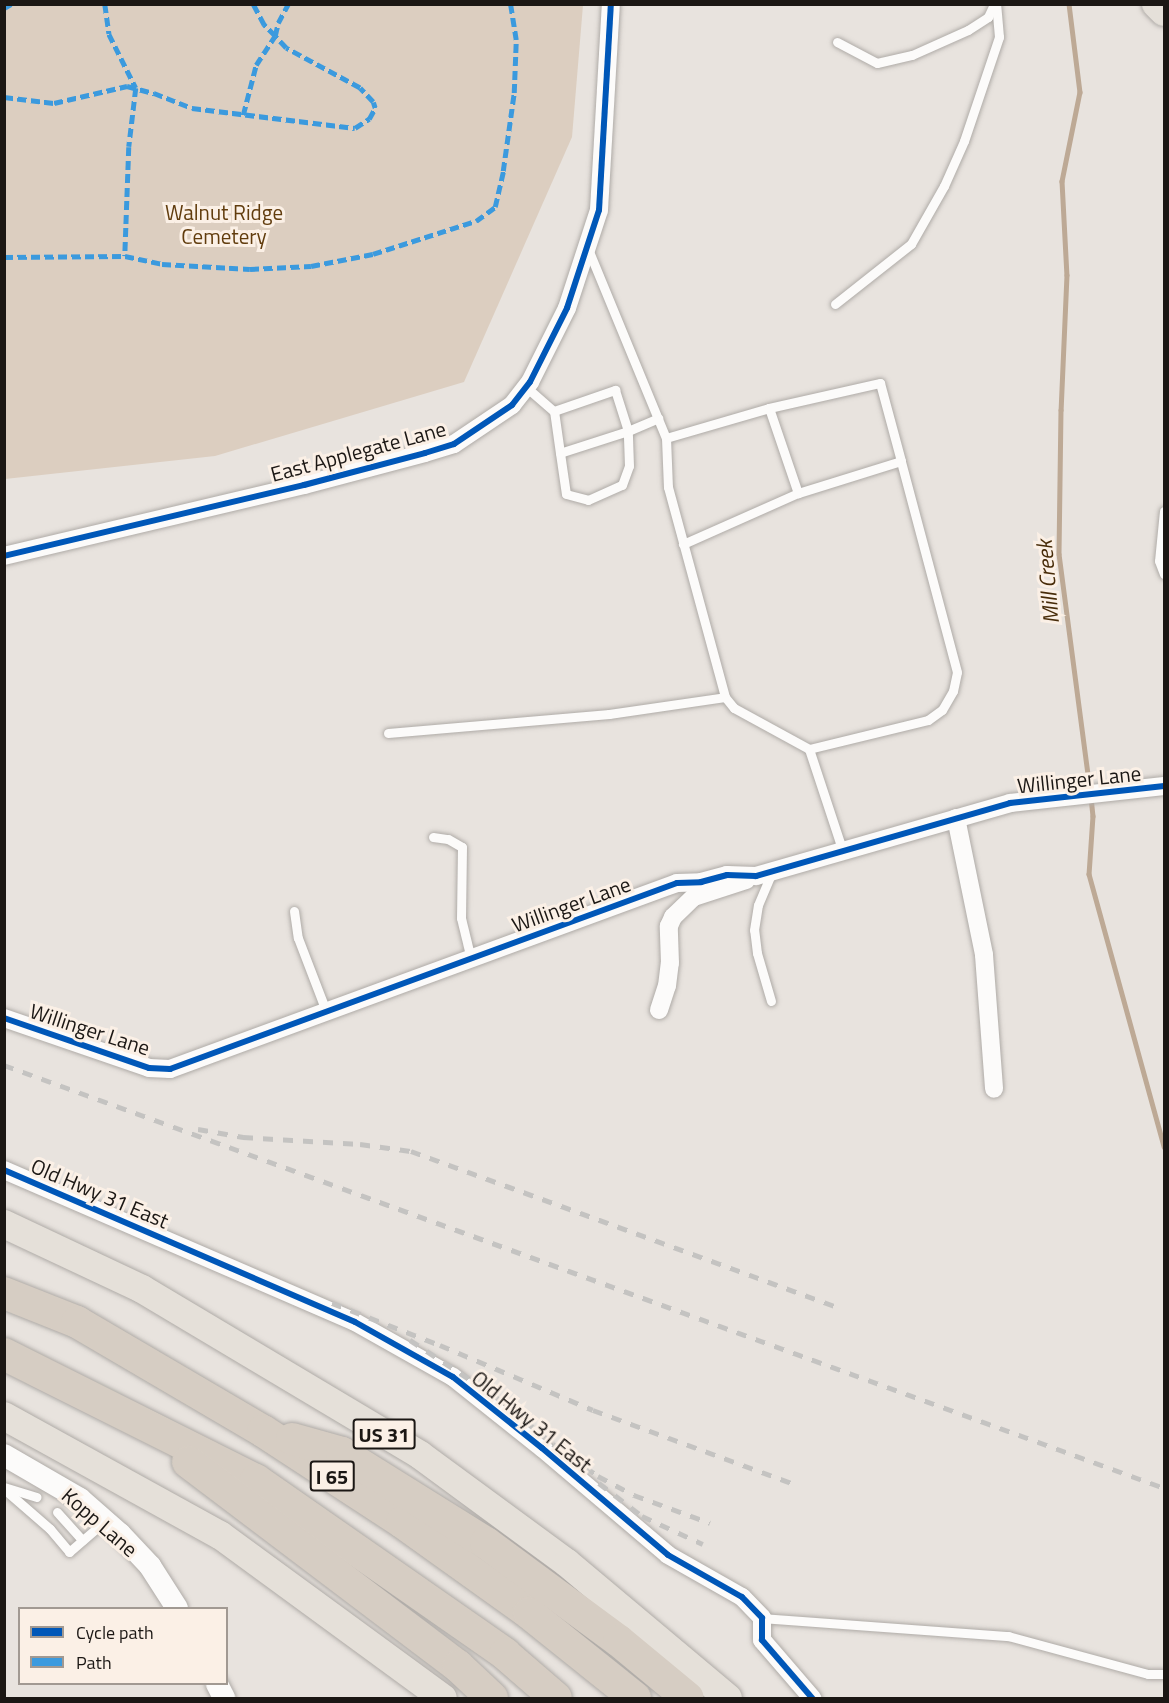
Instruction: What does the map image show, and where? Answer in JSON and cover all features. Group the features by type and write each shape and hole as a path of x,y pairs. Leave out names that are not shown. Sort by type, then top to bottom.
{"highway":[{"name":"I 65","path":"4,1293 77,1322 263,1431 402,1522 519,1606 635,1698"},
{"name":"I 65","path":"4,1354 256,1480 505,1654 556,1698"},
{"path":"122,1413 458,1666 492,1698"},
{"path":"263,1431 342,1453 486,1543 619,1641 688,1698"}],"main road":[{"path":"1156,4 1164,12"},
{"name":"US 31","path":"4,1224 142,1289 420,1455 567,1563 728,1698"},
{"path":"4,1416 220,1535 443,1698"}],"street":[{"name":"East Applegate Lane","path":"4,556 304,485 454,444 512,405 526,387 567,308 599,210 611,4"},
{"name":"Willinger Lane","path":"4,1018 149,1068 170,1068 677,883 701,882 727,875 764,874 1010,803 1164,786"},
{"path":"956,818 984,956 994,1089"},
{"path":"659,1010 665,998 670,963 669,926 673,917 694,897 764,874"},
{"name":"Old Hwy 31 East","path":"4,1170 355,1322 453,1377 542,1448 668,1555 742,1597 762,1618"},
{"name":"Kopp Lane","path":"4,1455 80,1499 105,1521 150,1566 176,1607"},
{"path":"762,1618 762,1640 812,1698"}],"lane":[{"path":"837,42 877,63 912,55 978,24 988,17 995,4"},
{"path":"835,304 911,244 944,186 964,141 999,37 995,4"},
{"path":"588,249 666,438 668,487 725,697 734,708 809,749 928,720 942,710 952,691 957,672 880,383 769,408 666,438"},
{"path":"526,387 554,411 566,494 588,500 622,485 628,466 628,431 615,390 554,411"},
{"path":"769,408 798,493"},
{"path":"560,453 628,431 658,418"},
{"path":"683,544 798,493 901,461"},
{"path":"1164,511 1159,561 1164,574"},
{"path":"388,733 609,714 725,697"},
{"path":"809,749 843,852"},
{"path":"433,837 448,839 462,847 461,918 471,959"},
{"path":"764,874 754,930 757,953 771,1001"},
{"path":"294,911 298,938 326,1011"},
{"path":"4,1488 50,1529 69,1552 105,1521"},
{"path":"4,1488 36,1497"},
{"path":"57,1512 82,1540"},
{"path":"762,1618 1008,1636 1148,1674 1164,1674"}],"green space":[{"name":"Walnut Ridge Cemetery","path":"4,5 583,5 572,137 464,382 215,456 5,479"}],"waterway":[{"name":"Mill Creek","path":"1069,4 1080,92 1062,181 1067,275 1061,410 1059,554 1090,789"},
{"name":"Mill Creek","path":"1091,797 1093,816 1089,874 1164,1147"}],"railway":[{"path":"4,1065 1164,1488"},
{"path":"198,1129 243,1137 360,1144 411,1151 837,1307"},
{"path":"332,1303 440,1345 593,1410 797,1485"},
{"path":"410,1340 495,1396 553,1444 598,1476 634,1495 710,1523"},
{"path":"599,1483 642,1516 703,1544"}],"marked path":[{"path":"4,8 11,4"},
{"path":"105,4 109,34 136,88 129,147 125,256 162,264 250,269 311,266 373,254 476,221 495,207 503,171 514,93 516,40 510,4"},
{"path":"243,115 256,65 275,36 264,25 253,4"},
{"path":"4,97 54,103 127,86 154,93 192,108 355,128 369,119 375,108 373,102 360,88 286,48 275,36 278,23 288,4"},
{"path":"4,257 125,256"}],"cycle path":[{"path":"4,556 304,485 425,453 454,444 512,405 530,382 567,308 599,210 611,4"},
{"path":"4,1018 149,1068 170,1069 677,883 701,882 727,875 756,876 1010,803 1164,786"},
{"path":"4,1170 355,1322 453,1377 542,1448 668,1555 742,1597 762,1618 762,1640 812,1698"}]}
